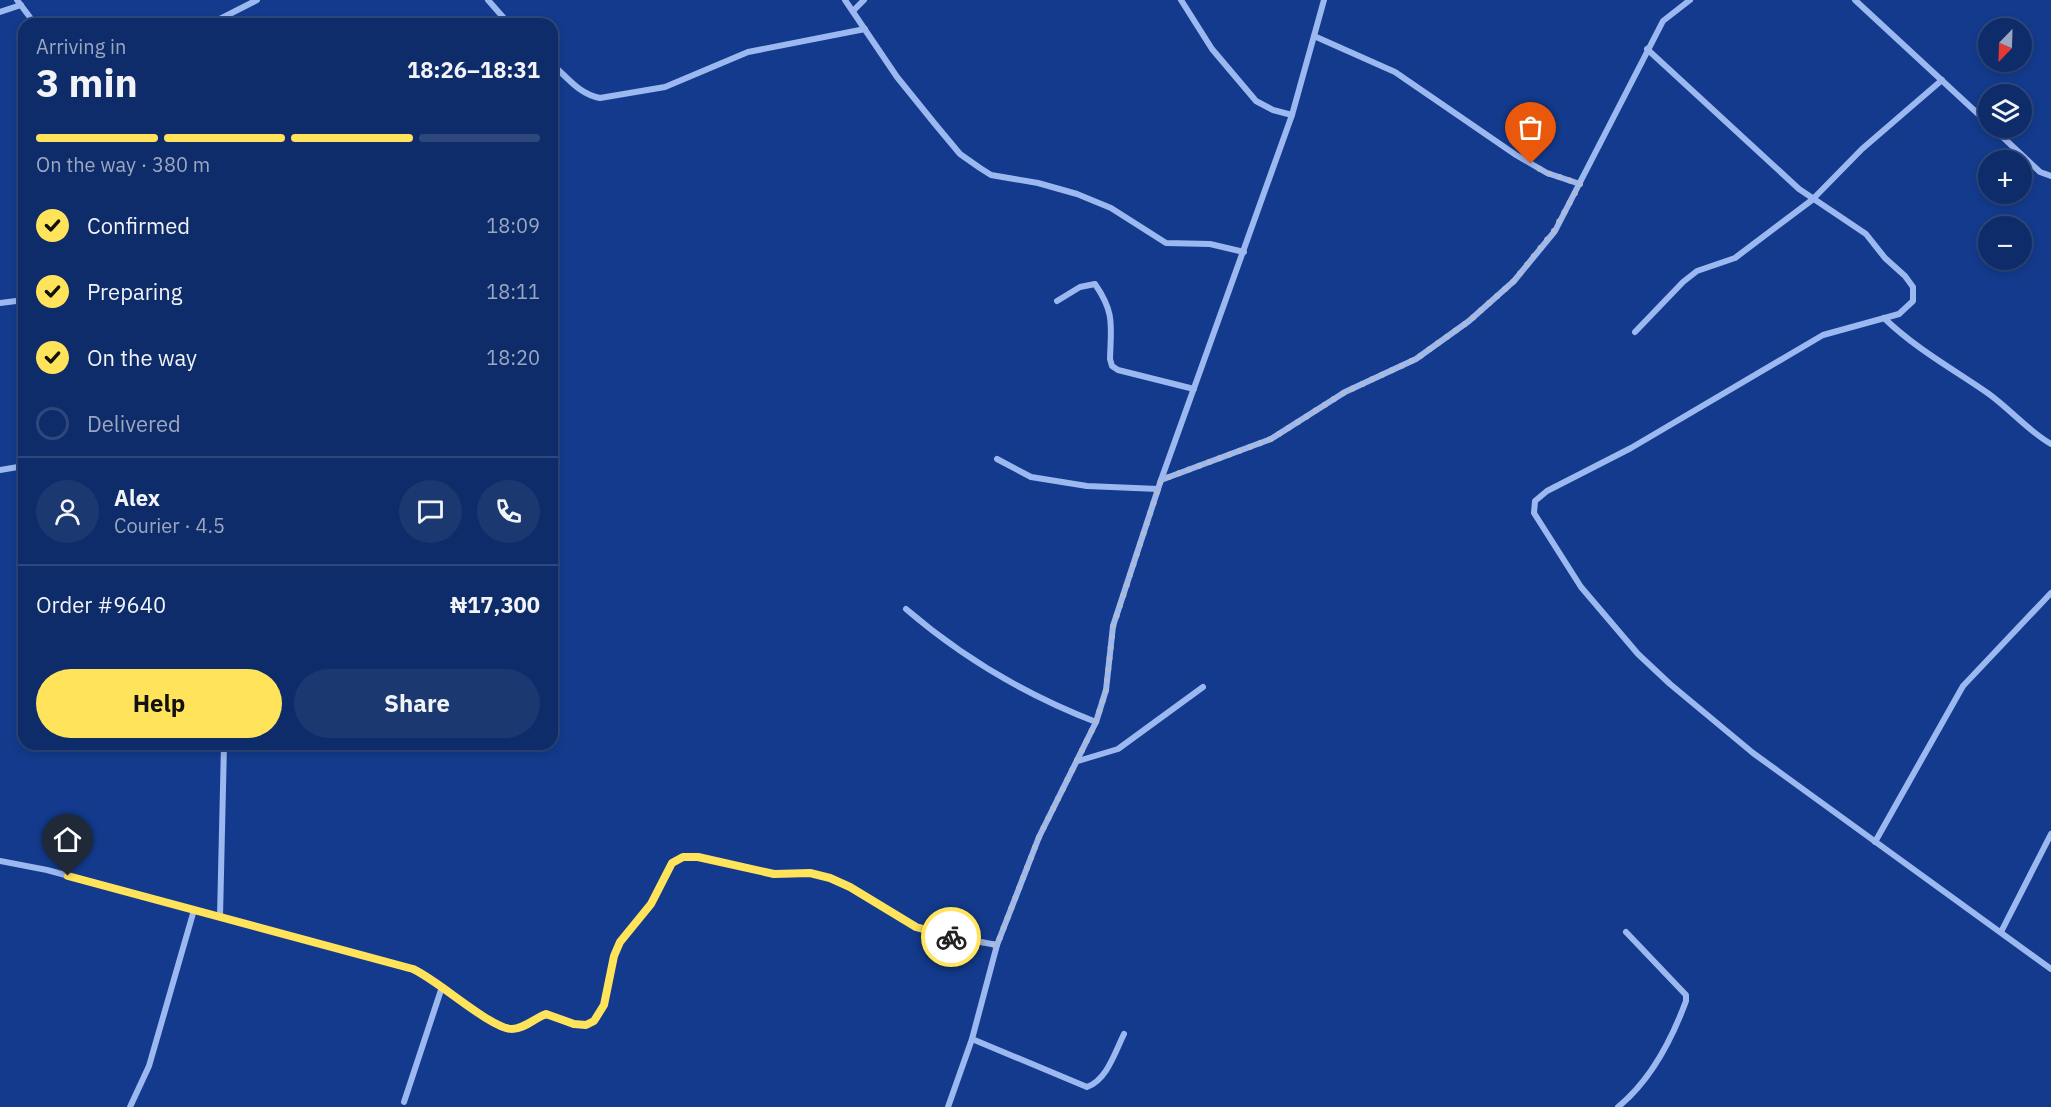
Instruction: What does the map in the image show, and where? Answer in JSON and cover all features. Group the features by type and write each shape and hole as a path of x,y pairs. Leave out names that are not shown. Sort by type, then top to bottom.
{"street":[{"path":"222,18 257,0"},
{"path":"488,0 503,18"},
{"path":"845,0 897,77 960,154 991,175 1038,183 1077,194 1110,208 1166,243 1210,244 1244,252"},
{"path":"853,12 864,0"},
{"path":"1181,0 1212,50 1256,101 1273,110 1292,115"},
{"path":"948,1107 972,1039 997,945 1039,837 1096,722 1106,690 1113,627 1161,480 1292,115 1324,0"},
{"path":"1161,480 1271,439 1345,392 1416,359 1469,321 1514,281 1554,231 1663,21 1690,0"},
{"path":"1855,0 1978,114"},
{"path":"0,12 19,3 30,18"},
{"path":"558,70 576,88 590,96 600,98 665,87 748,52 865,29"},
{"path":"1314,36 1395,72 1516,155 1547,173 1580,184"},
{"path":"1647,49 1779,173 1812,200 1839,214 1866,234 1885,258 1905,276 1913,287 1914,296 1910,306 1899,314 1823,336 1631,448 1547,491 1539,497 1534,507 1539,521 1581,587 1638,654 1670,684 1728,733 2051,969"},
{"path":"1635,332 1683,282 1697,271 1735,258 1812,200 1862,149 1942,80"},
{"path":"2004,138 2040,172 2051,176"},
{"path":"1057,301 1080,287 1095,284 1106,300 1111,316 1110,359 1112,366 1118,370 1194,389"},
{"path":"0,303 18,301"},
{"path":"1884,318 1918,348 1990,395 2051,444"},
{"path":"997,459 1032,477 1087,486 1158,489"},
{"path":"0,470 18,467"},
{"path":"1875,842 1963,686 2051,593"},
{"path":"906,609 930,630 987,670 1064,709 1096,722"},
{"path":"1078,761 1118,749 1203,687"},
{"path":"220,917 224,750"},
{"path":"2001,932 2051,834"},
{"path":"0,861 47,870 413,969 464,1003 511,1029 520,1028 546,1014 574,1024 586,1025 594,1021 604,1005 614,956 620,942 651,904 672,863 683,857 698,857 774,874 810,873 830,878 850,887 916,927 943,935 997,945"},
{"path":"130,1107 149,1066 194,910"},
{"path":"1618,1107 1635,1092 1646,1076 1669,1039 1686,1001 1686,995 1626,932"},
{"path":"404,1102 442,987"},
{"path":"972,1039 1087,1087 1096,1084 1102,1077 1124,1034"}],"way so far":[{"path":"951,937 997,945 1039,837 1096,722 1106,690 1113,627 1161,480 1271,439 1345,392 1416,359 1469,321 1514,281 1554,231 1580,184 1547,173 1531,164"}],"route":[{"path":"68,876 413,969 423,973 464,1003 511,1029 520,1028 546,1014 574,1024 586,1025 594,1021 604,1005 614,956 620,942 651,904 672,863 683,857 698,857 774,874 810,873 830,878 850,887 916,927 951,937"}]}
